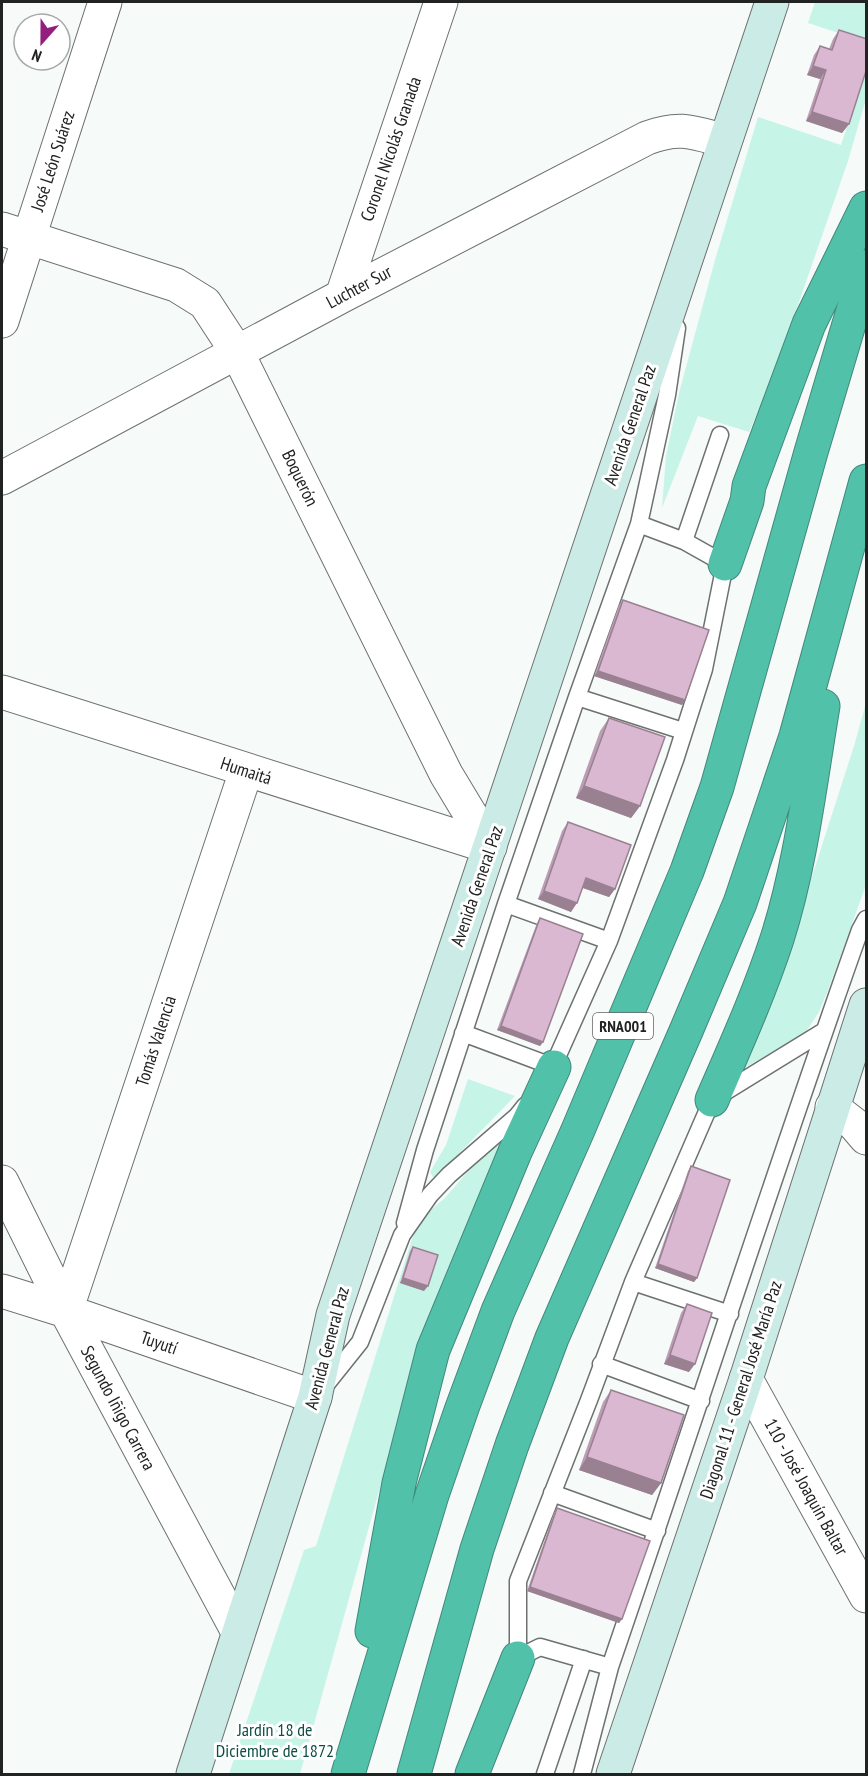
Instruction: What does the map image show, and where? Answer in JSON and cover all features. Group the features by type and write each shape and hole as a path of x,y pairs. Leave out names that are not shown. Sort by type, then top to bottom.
{"highway":[{"path":"726,564 747,501 749,486 809,324 867,208"},
{"name":"RNA001","path":"347,1774 432,1495 498,1311 592,1099 687,871 717,787 811,452 867,267"},
{"path":"414,1774 477,1549 512,1445 561,1318 740,903 796,736 867,481"},
{"path":"712,1100 760,987 777,938 795,868 856,518"},
{"path":"347,1774 399,1484 433,1350 515,1152 554,1067"},
{"path":"472,1774 518,1658"}],"street":[{"name":"José León Suárez","path":"2,321 15,233 105,2"},
{"name":"Coronel Nicolás Granada","path":"342,296 441,2"},
{"name":"Avenida General Paz","path":"193,1774 315,1397 333,1315 772,2"},
{"name":"Luchter Sur","path":"2,478 342,296 647,138 666,131 685,130 725,141"},
{"name":"Boquerón","path":"15,233 176,285 205,303 237,352 446,774 490,847"},
{"name":"Humaitá","path":"2,692 490,847"},
{"name":"Tomás Valencia","path":"66,1311 246,771"},
{"name":"Diagonal 11 - General José María Paz","path":"613,1774 746,1379 832,1107 867,1005"},
{"path":"832,1107 867,1138"},
{"name":"Segundo Iñigo Carrera","path":"2,1182 66,1311 238,1632"},
{"name":"Tuyutí","path":"2,1291 315,1397"},
{"name":"110 - José Joaquín Baltar","path":"746,1379 867,1596"}],"lane":[{"path":"315,1397 360,1342 402,1235 425,1150 506,904 639,524 667,395 687,257"},
{"path":"684,541 720,435"},
{"path":"402,1235 430,1195 449,1175 517,1116 554,1067 609,941 675,760 704,669 726,564 684,541 639,524"},
{"path":"577,697 683,730"},
{"path":"506,904 609,941"},
{"path":"582,1774 610,1667 730,1314 777,1166 860,930 867,919"},
{"path":"610,1667 540,1647 518,1658 518,1581 590,1400 601,1364 633,1282 712,1100 824,1031"},
{"path":"463,1033 554,1067"},
{"path":"633,1282 730,1314"},
{"path":"601,1364 701,1401"},
{"path":"552,1493 657,1531"},
{"path":"545,1774 584,1659"}],"green space":[{"path":"815,2 866,2 866,42 808,23"},
{"path":"866,67 866,99 848,161 774,374 749,432 698,416 662,508 666,456 679,393 715,260 758,117 841,145"},
{"path":"866,703 866,885 828,990 819,1012 806,1032 741,1070 776,988"},
{"path":"468,1079 515,1096 437,1176 433,1177 430,1172 446,1145"},
{"name":"Jardín 18 de Diciembre de 1872","path":"507,1137 419,1348 300,1774 229,1774 304,1550 316,1546 412,1239 421,1218 445,1198 475,1163"}],"building":[{"path":"839,30 867,39 867,68 849,124 812,112 826,70 813,66 820,46 832,50"},
{"path":"623,600 709,630 685,700 598,671"},
{"path":"609,718 665,737 640,806 584,786"},
{"path":"568,822 631,845 615,889 586,878 577,903 544,891"},
{"path":"540,918 583,934 543,1042 501,1026"},
{"path":"691,1166 730,1180 697,1278 658,1264"},
{"path":"413,1247 438,1255 428,1286 403,1278"},
{"path":"687,1304 712,1313 695,1364 670,1355"},
{"path":"611,1390 684,1415 661,1483 587,1457"},
{"path":"557,1508 650,1541 622,1619 530,1587"}]}
